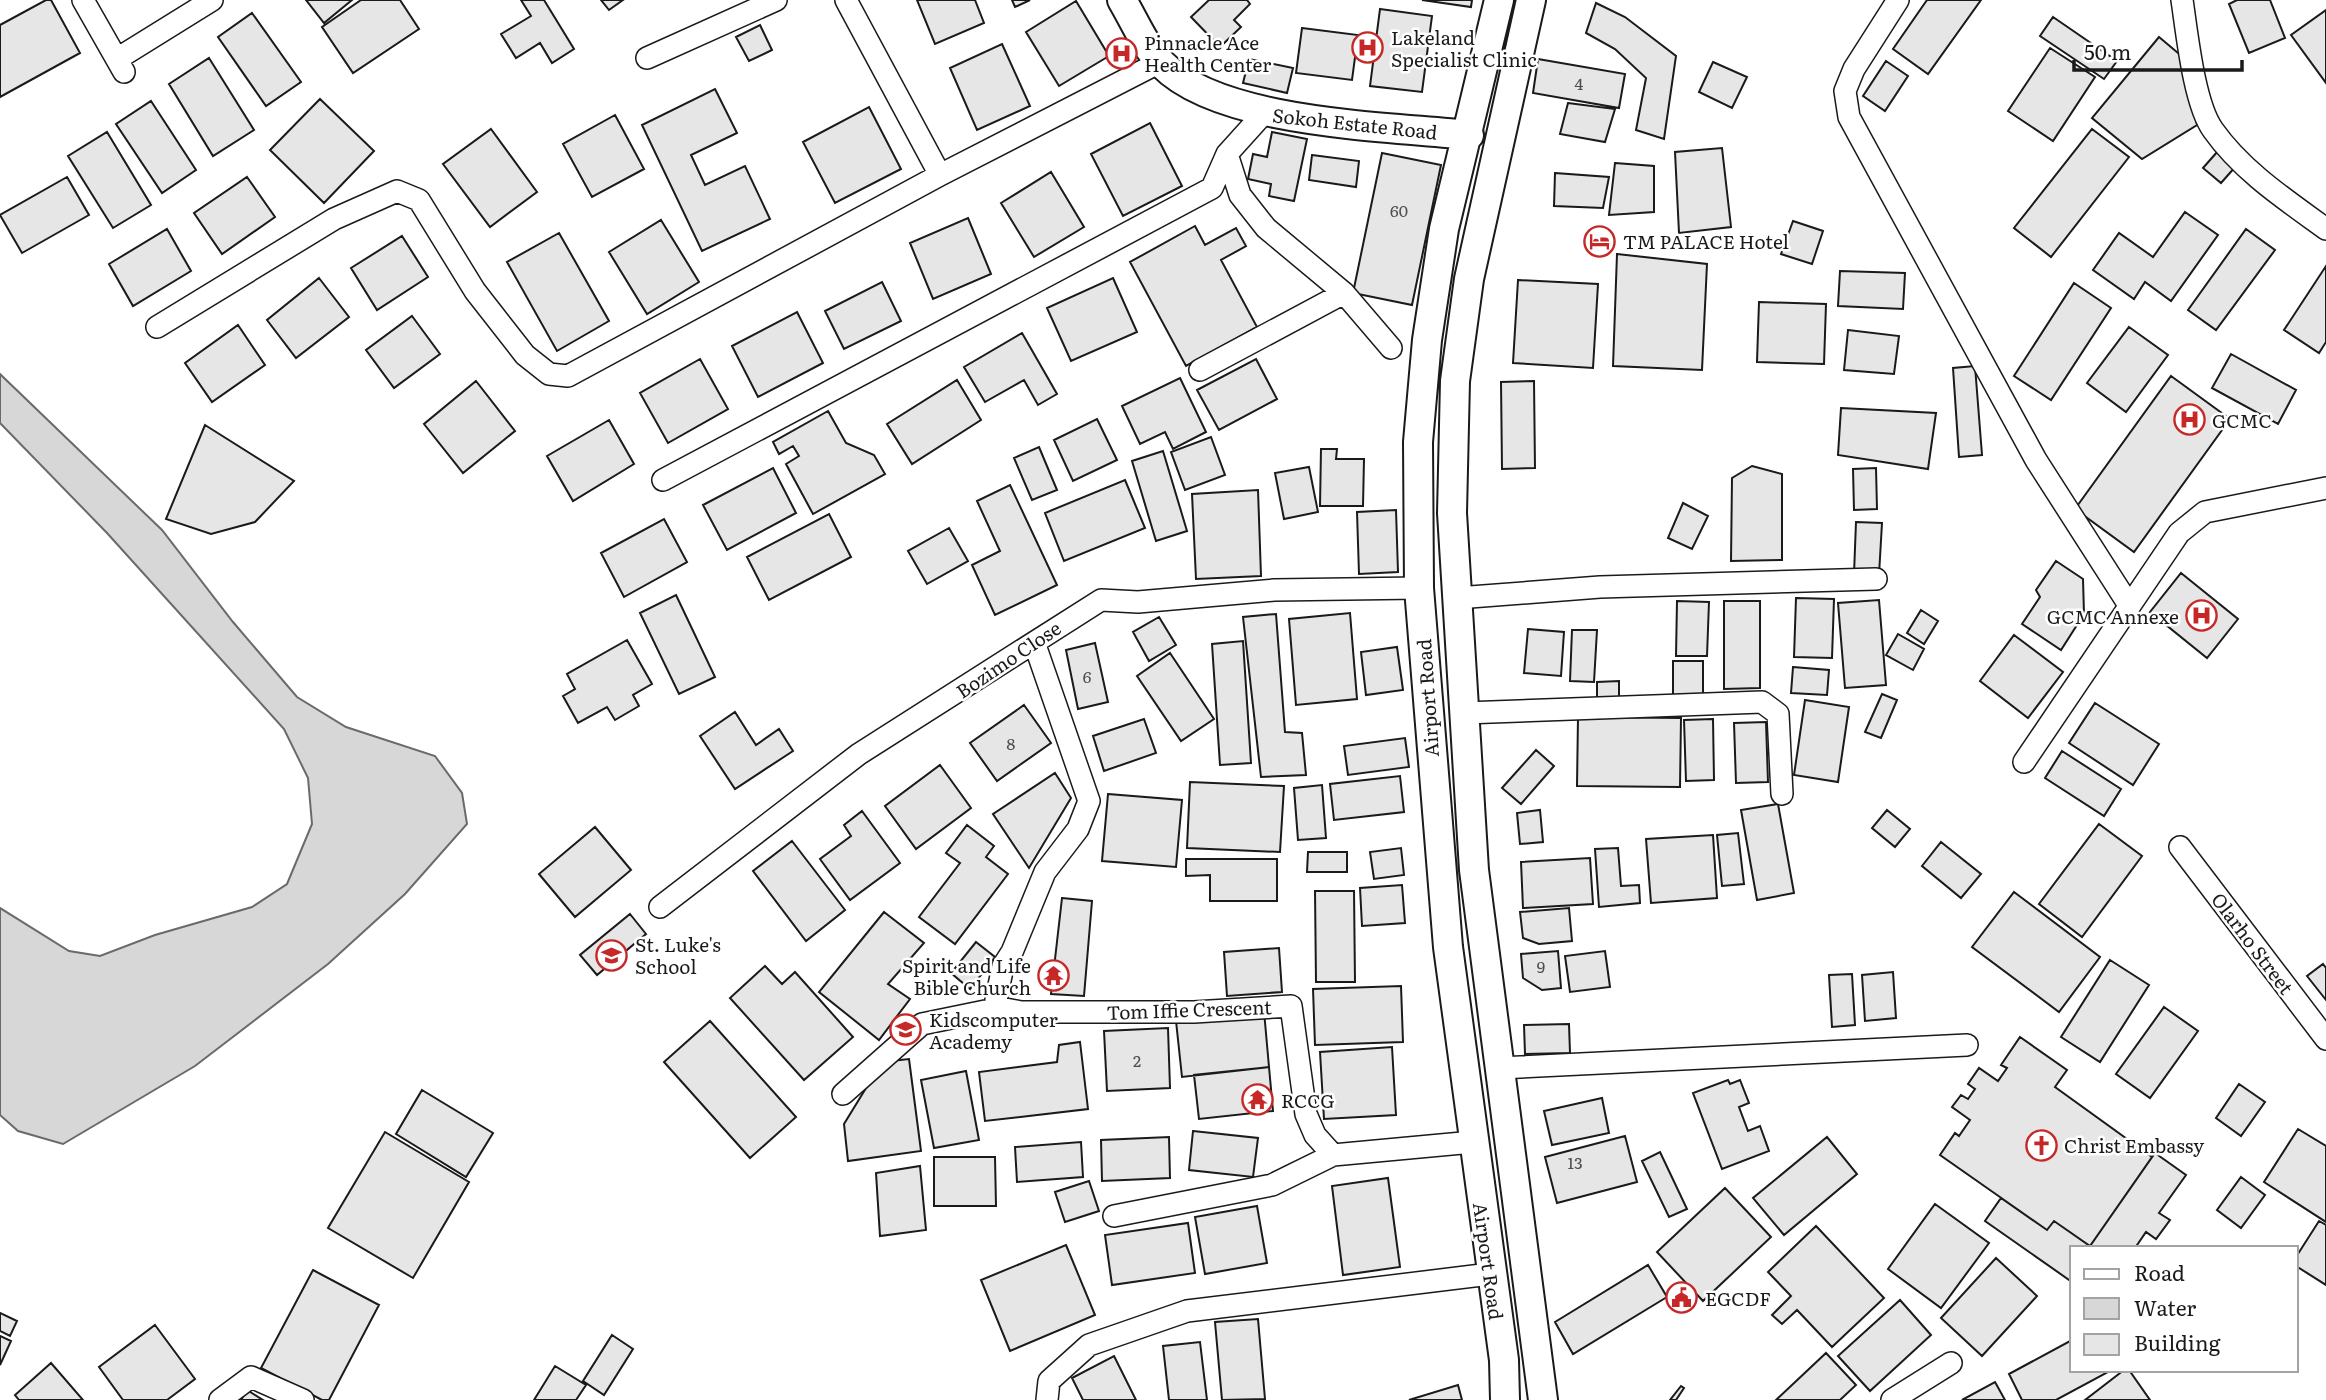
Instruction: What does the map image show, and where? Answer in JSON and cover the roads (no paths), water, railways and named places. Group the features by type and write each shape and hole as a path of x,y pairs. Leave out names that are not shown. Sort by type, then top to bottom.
{"main road":[{"name":"Sokoh Estate Road","path":"1122,0 1160,62 1190,87 1264,113 1469,135"},
{"name":"Airport Road","path":"1499,0 1469,135 1444,229 1427,340 1418,442 1419,588 1448,947 1490,1274 1504,1360 1505,1400"},
{"name":"Airport Road","path":"1531,0 1469,279 1455,381 1452,513 1474,870 1543,1400"},
{"path":"1432,767 1467,763"}],"street":[{"path":"83,0 121,66 212,0"},
{"path":"647,58 776,0"},
{"path":"846,0 940,175"},
{"path":"1898,0 1849,80 1845,91 1849,117 2036,460 2129,605"},
{"path":"2182,0 2199,93 2212,129 2269,188 2326,229"},
{"path":"157,327 334,219 397,191 419,200 475,291 525,355 549,374 568,376 940,175 1160,62"},
{"path":"663,480 1212,188 1227,154 1264,113"},
{"path":"1227,154 1240,195 1266,228 1344,293 1391,348"},
{"path":"1200,370 1344,293"},
{"path":"2024,762 2179,533 2205,512 2326,488"},
{"path":"1457,598 1600,587 1875,579"},
{"name":"Bozimo Close","path":"660,907 859,754 1035,645 1069,618 1101,600 1138,602 1274,590 1419,588"},
{"path":"999,1008 996,1000 1003,966 1012,952 1045,872 1078,829 1089,801 1035,645"},
{"path":"1464,713 1762,702 1778,714 1782,794"},
{"name":"Olarho Street","path":"2180,847 2326,1039"},
{"name":"Tom Iffie Crescent","path":"843,1094 922,1024 999,1008 1021,1012 1194,1012 1291,1006 1306,1114 1315,1135 1333,1155"},
{"path":"1499,1068 1966,1045"},
{"path":"1114,1216 1272,1185 1333,1155 1473,1142"},
{"path":"1047,1400 1049,1381 1089,1345 1187,1311 1490,1274"},
{"path":"1892,1400 1951,1363"},
{"path":"219,1400 251,1377 303,1400"}],"water":[{"path":"0,374 162,530 233,622 297,697 346,727 435,756 462,793 467,824 405,894 328,964 195,1066 63,1144 18,1131 0,1115 0,908 69,951 100,956 155,935 252,907 287,884 312,824 308,778 284,729 107,533 0,423"}],"place":[{"name":"Lakeland Specialist Clinic","path":"1368,48"},
{"name":"Pinnacle Ace Health Center","path":"1121,53"},
{"name":"TM PALACE Hotel","path":"1600,241"},
{"name":"GCMC","path":"2189,420"},
{"name":"GCMC Annexe","path":"2202,616"},
{"name":"St. Luke's School","path":"612,955"},
{"name":"Spirit and Life Bible Church","path":"1054,976"},
{"name":"Kidscomputer Academy","path":"906,1030"},
{"name":"RCCG","path":"1258,1100"},
{"name":"Christ Embassy","path":"2041,1145"},
{"name":"EGCDF","path":"1682,1298"}]}
